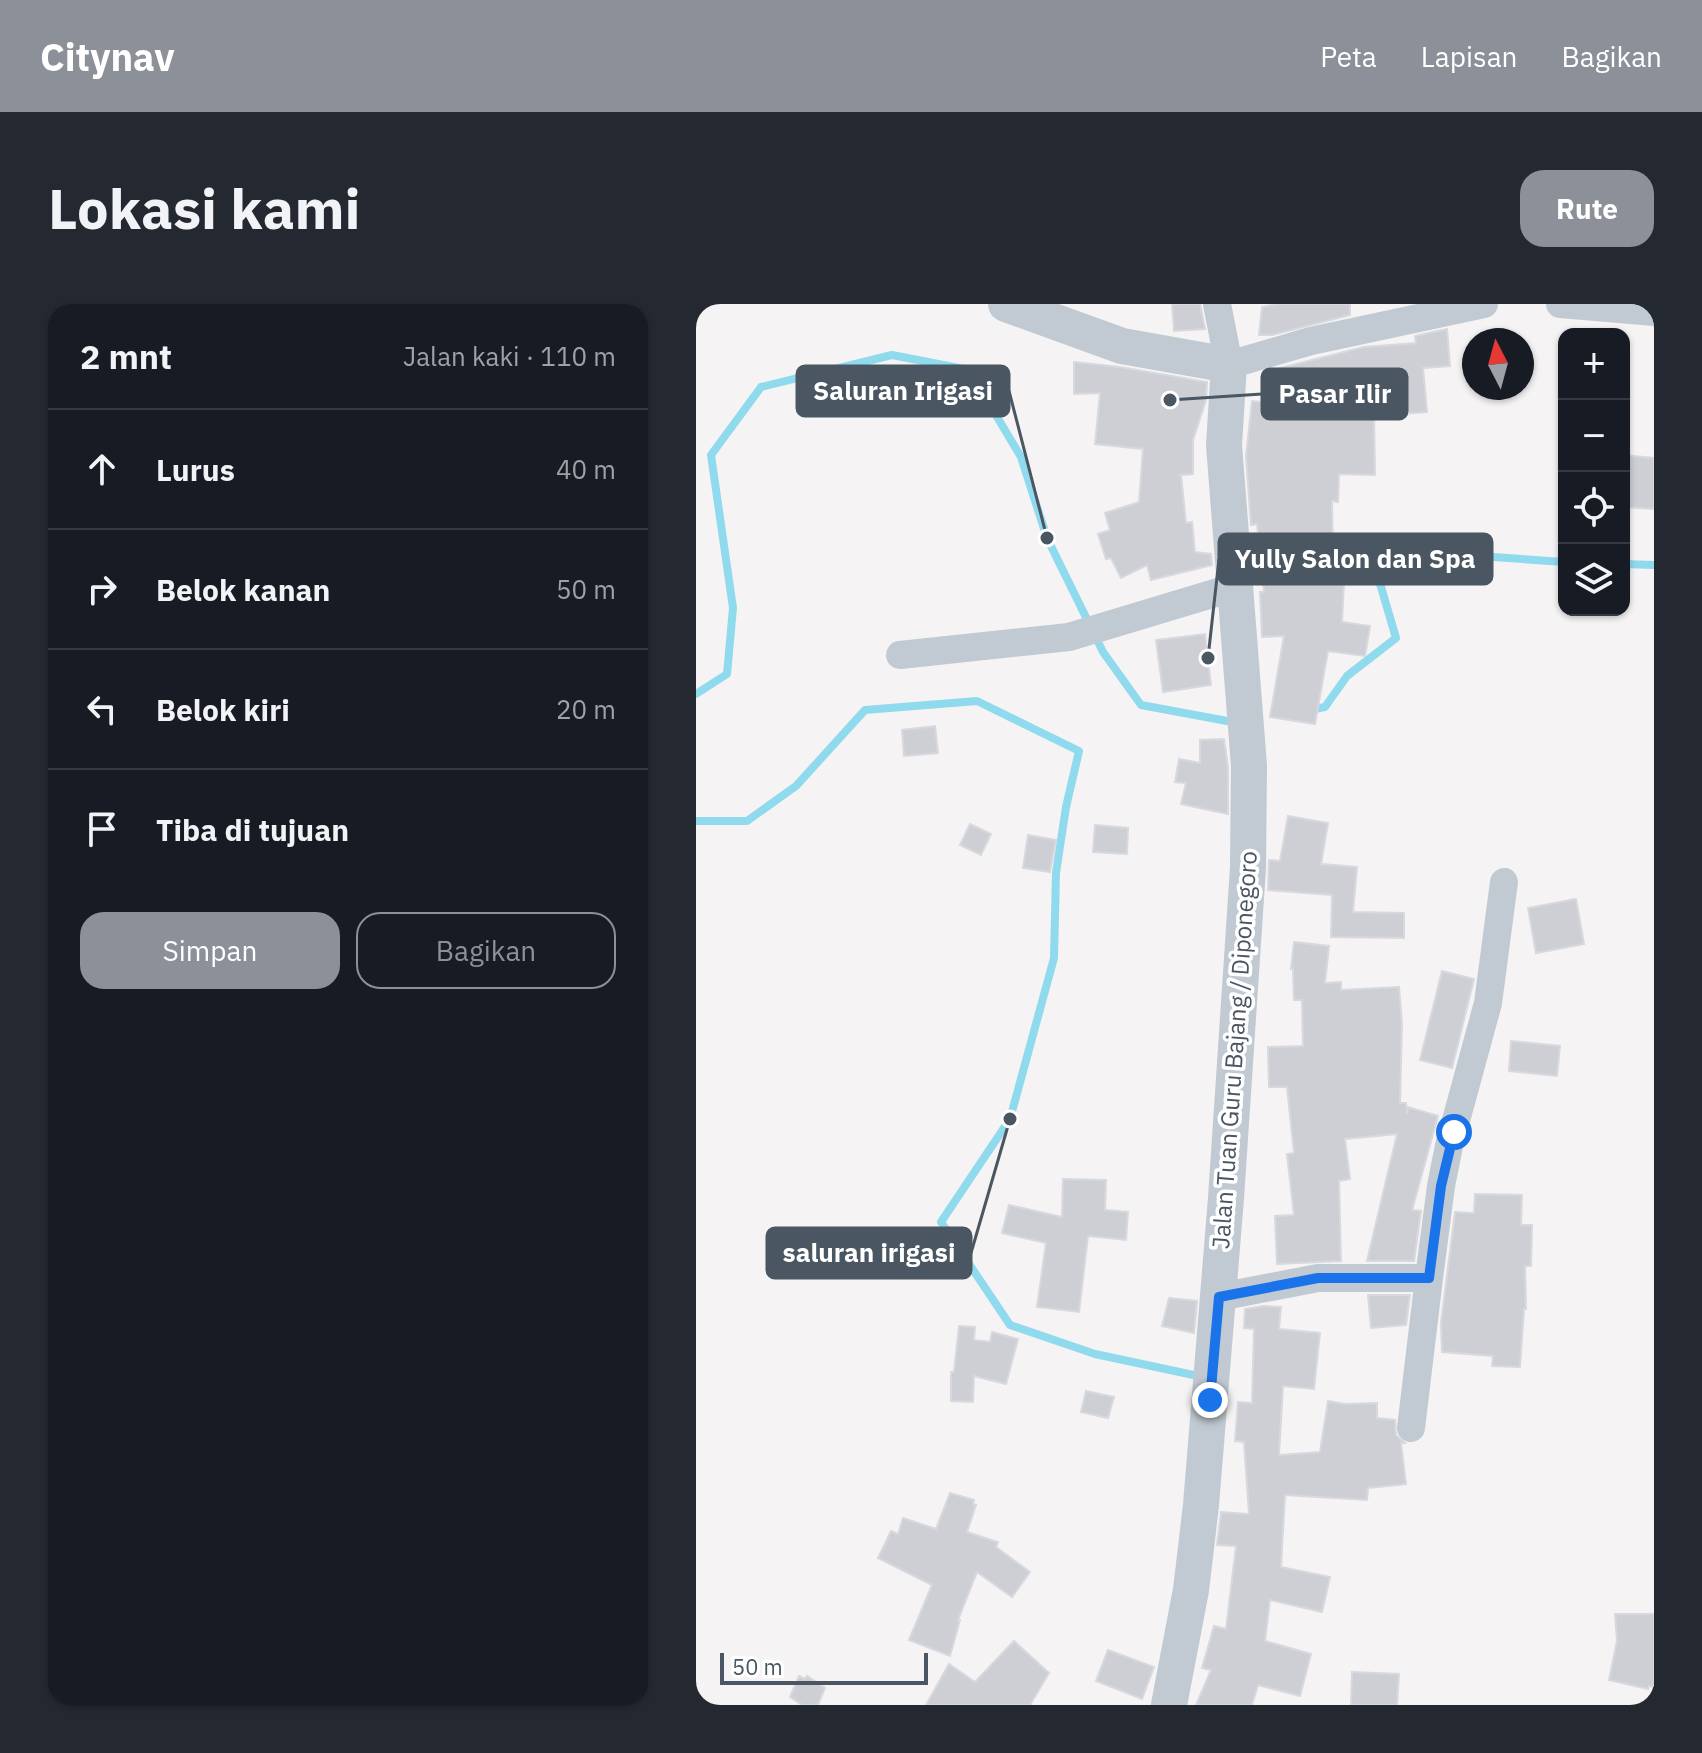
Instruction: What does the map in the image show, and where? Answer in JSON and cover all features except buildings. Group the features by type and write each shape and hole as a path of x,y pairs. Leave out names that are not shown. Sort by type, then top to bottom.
{"street":[{"path":"1006,304 1122,346 1229,379 1311,341 1484,304"},
{"path":"1217,304 1229,379"},
{"path":"1560,304 1654,312"},
{"name":"Jalan Tuan Guru Bajang / Diponegoro","path":"1169,1705 1191,1590 1201,1505 1219,1297 1247,882 1249,766 1224,445 1229,379"},
{"path":"900,655 1069,637 1235,587"},
{"path":"1411,1428 1441,1186 1488,1003 1504,882"},
{"path":"1219,1297 1318,1278 1429,1278"}],"waterway":[{"path":"696,694 727,674 733,608 711,455 761,387 892,355 969,370 1021,457 1047,538 1103,652 1141,705 1238,723"},
{"path":"1310,710 1325,707 1347,676 1396,638 1376,570 1407,551 1558,562"},
{"path":"1630,564 1654,565"},
{"path":"696,821 747,821 796,786 865,710 977,701 1079,751 1066,807 1056,873 1054,958 1010,1119 941,1222 1010,1325 1095,1354 1203,1377"}],"place":[{"name":"Pasar Ilir","path":"1170,400"},
{"name":"Saluran Irigasi","path":"1047,538"},
{"name":"Yully Salon dan Spa","path":"1208,658"},
{"name":"saluran irigasi","path":"1010,1119"}],"route":[{"path":"1210,1400 1219,1297 1318,1278 1429,1278 1441,1186 1454,1132"}]}
